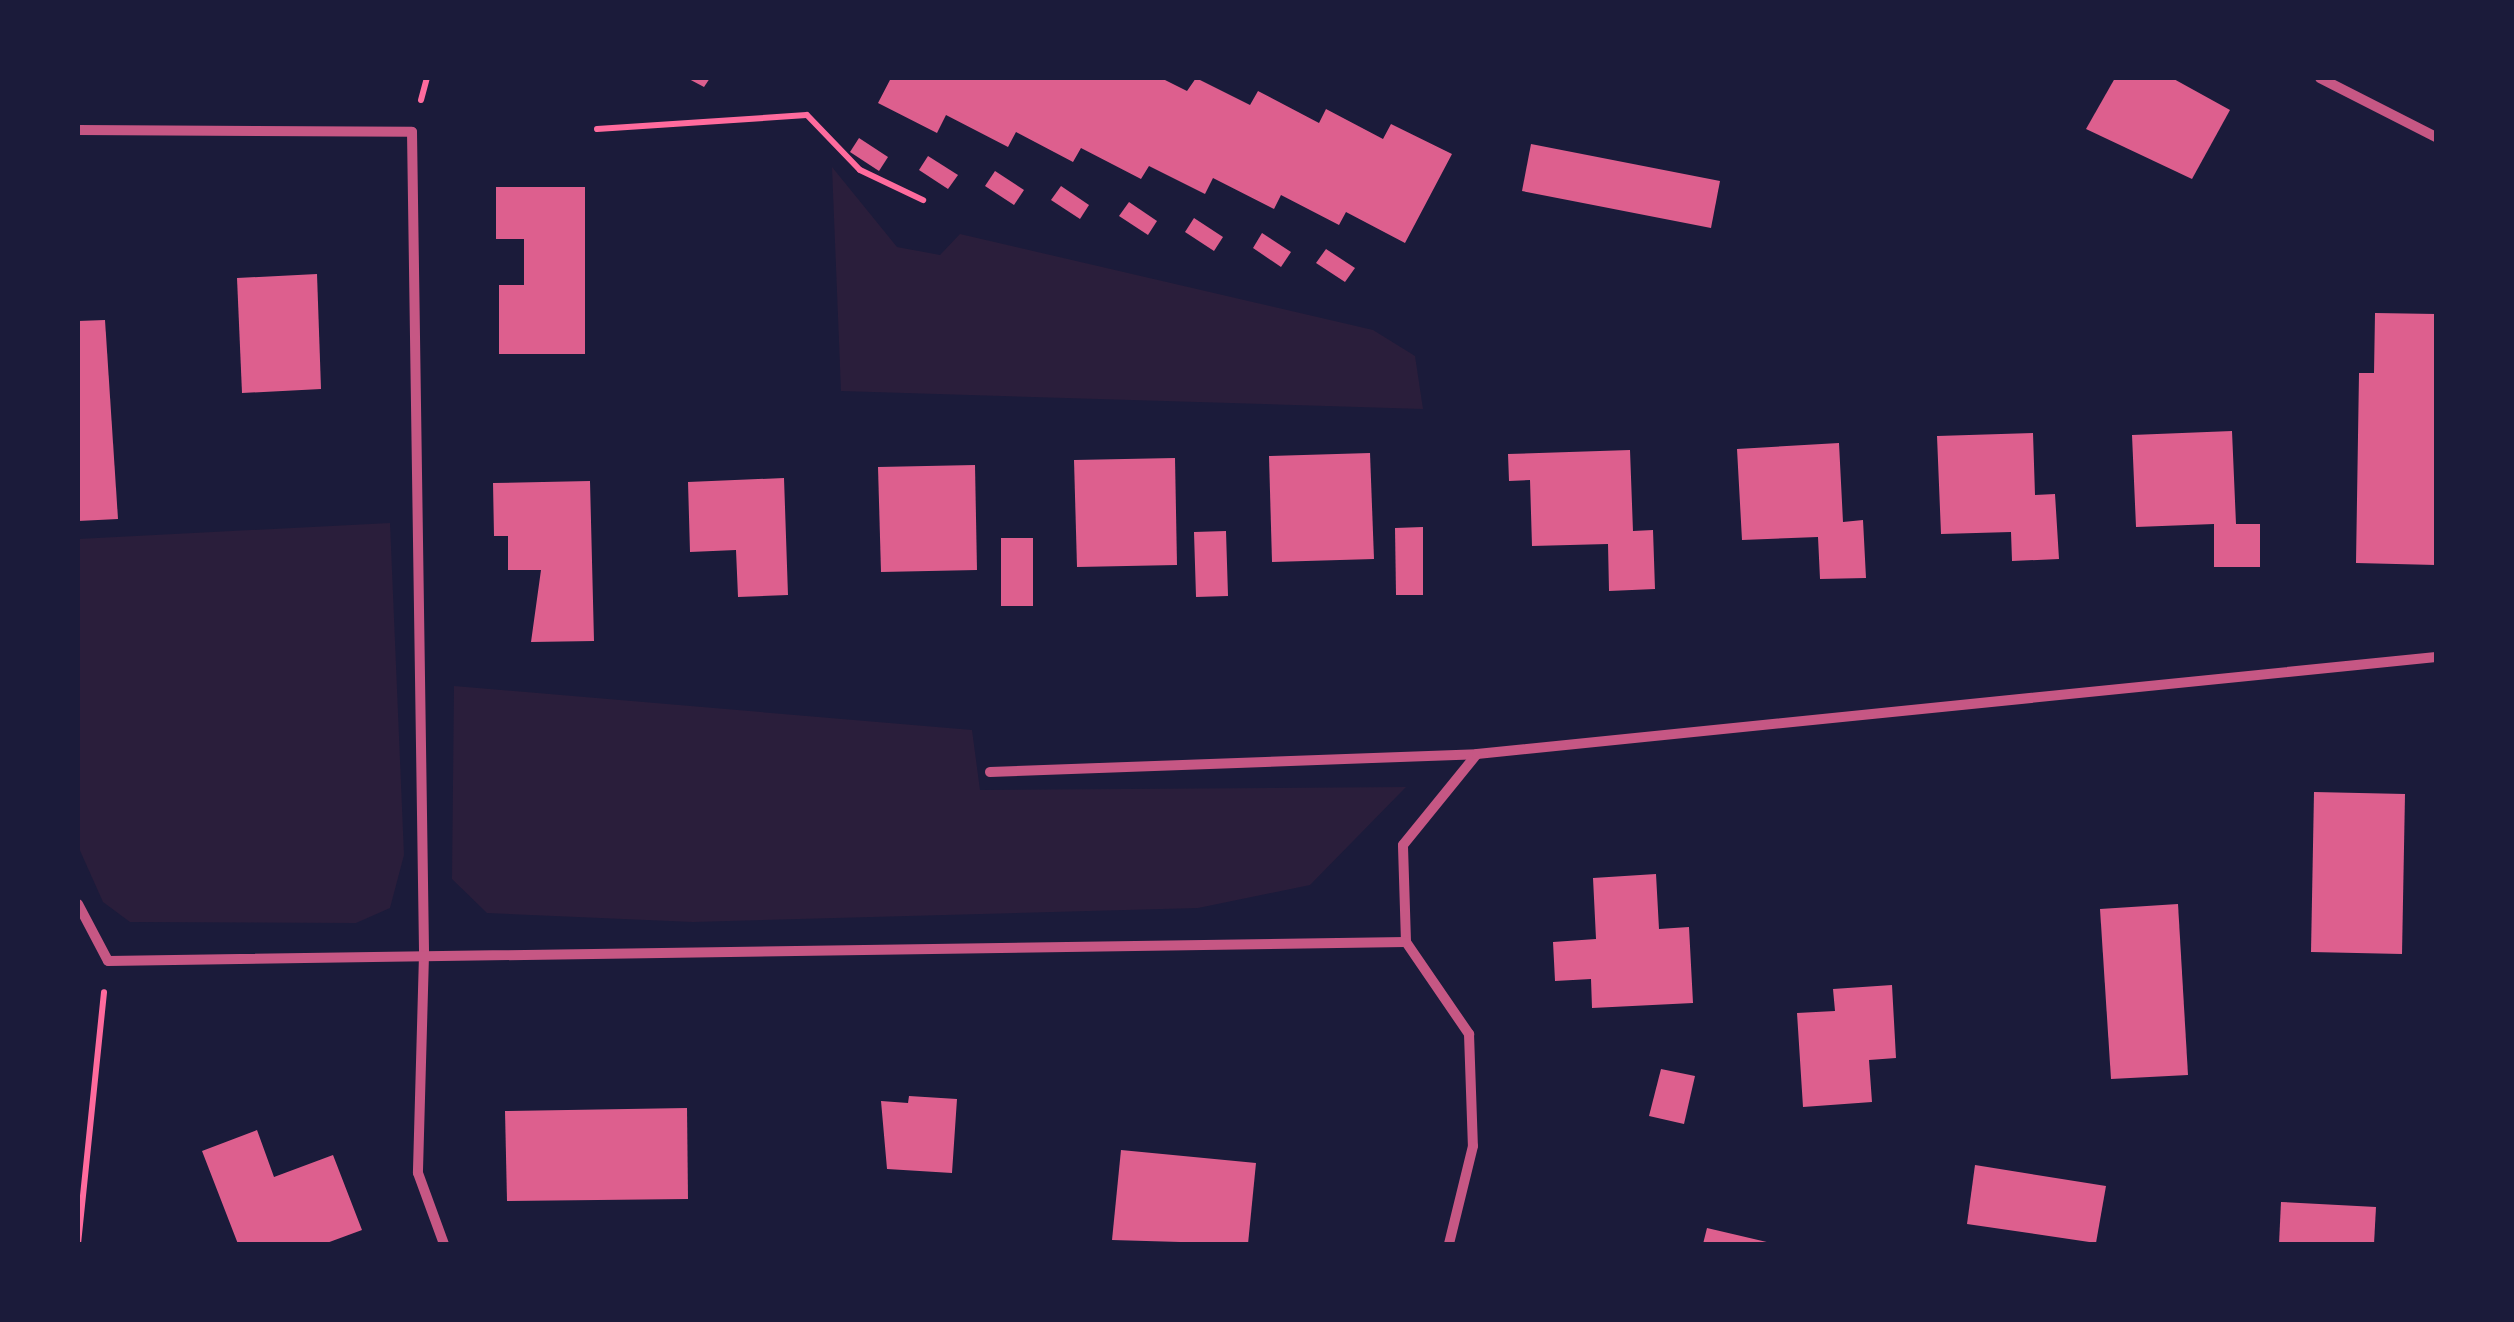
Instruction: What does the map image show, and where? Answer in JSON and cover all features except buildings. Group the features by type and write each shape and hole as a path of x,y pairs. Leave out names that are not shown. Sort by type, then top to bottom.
{"street":[{"path":"2320,78 2436,137"},
{"path":"78,130 412,132 424,955 418,1173 444,1244"},
{"path":"990,772 1477,754 2436,657"},
{"path":"1449,1244 1473,1146 1469,1034 1406,942 1403,845 1477,754"},
{"path":"78,904 108,961 1406,942"}],"path":[{"path":"597,129 807,115 860,170 922,200"},
{"path":"78,1244 108,961"}],"shaded area":[{"path":"832,167 897,247 940,255 960,234 1373,330 1415,356 1423,409 841,391"},
{"path":"390,523 404,855 390,908 356,923 130,922 103,902 78,846 78,539"},
{"path":"454,686 972,730 980,790 1406,787 1310,885 1198,908 693,922 487,913 452,879"}]}
